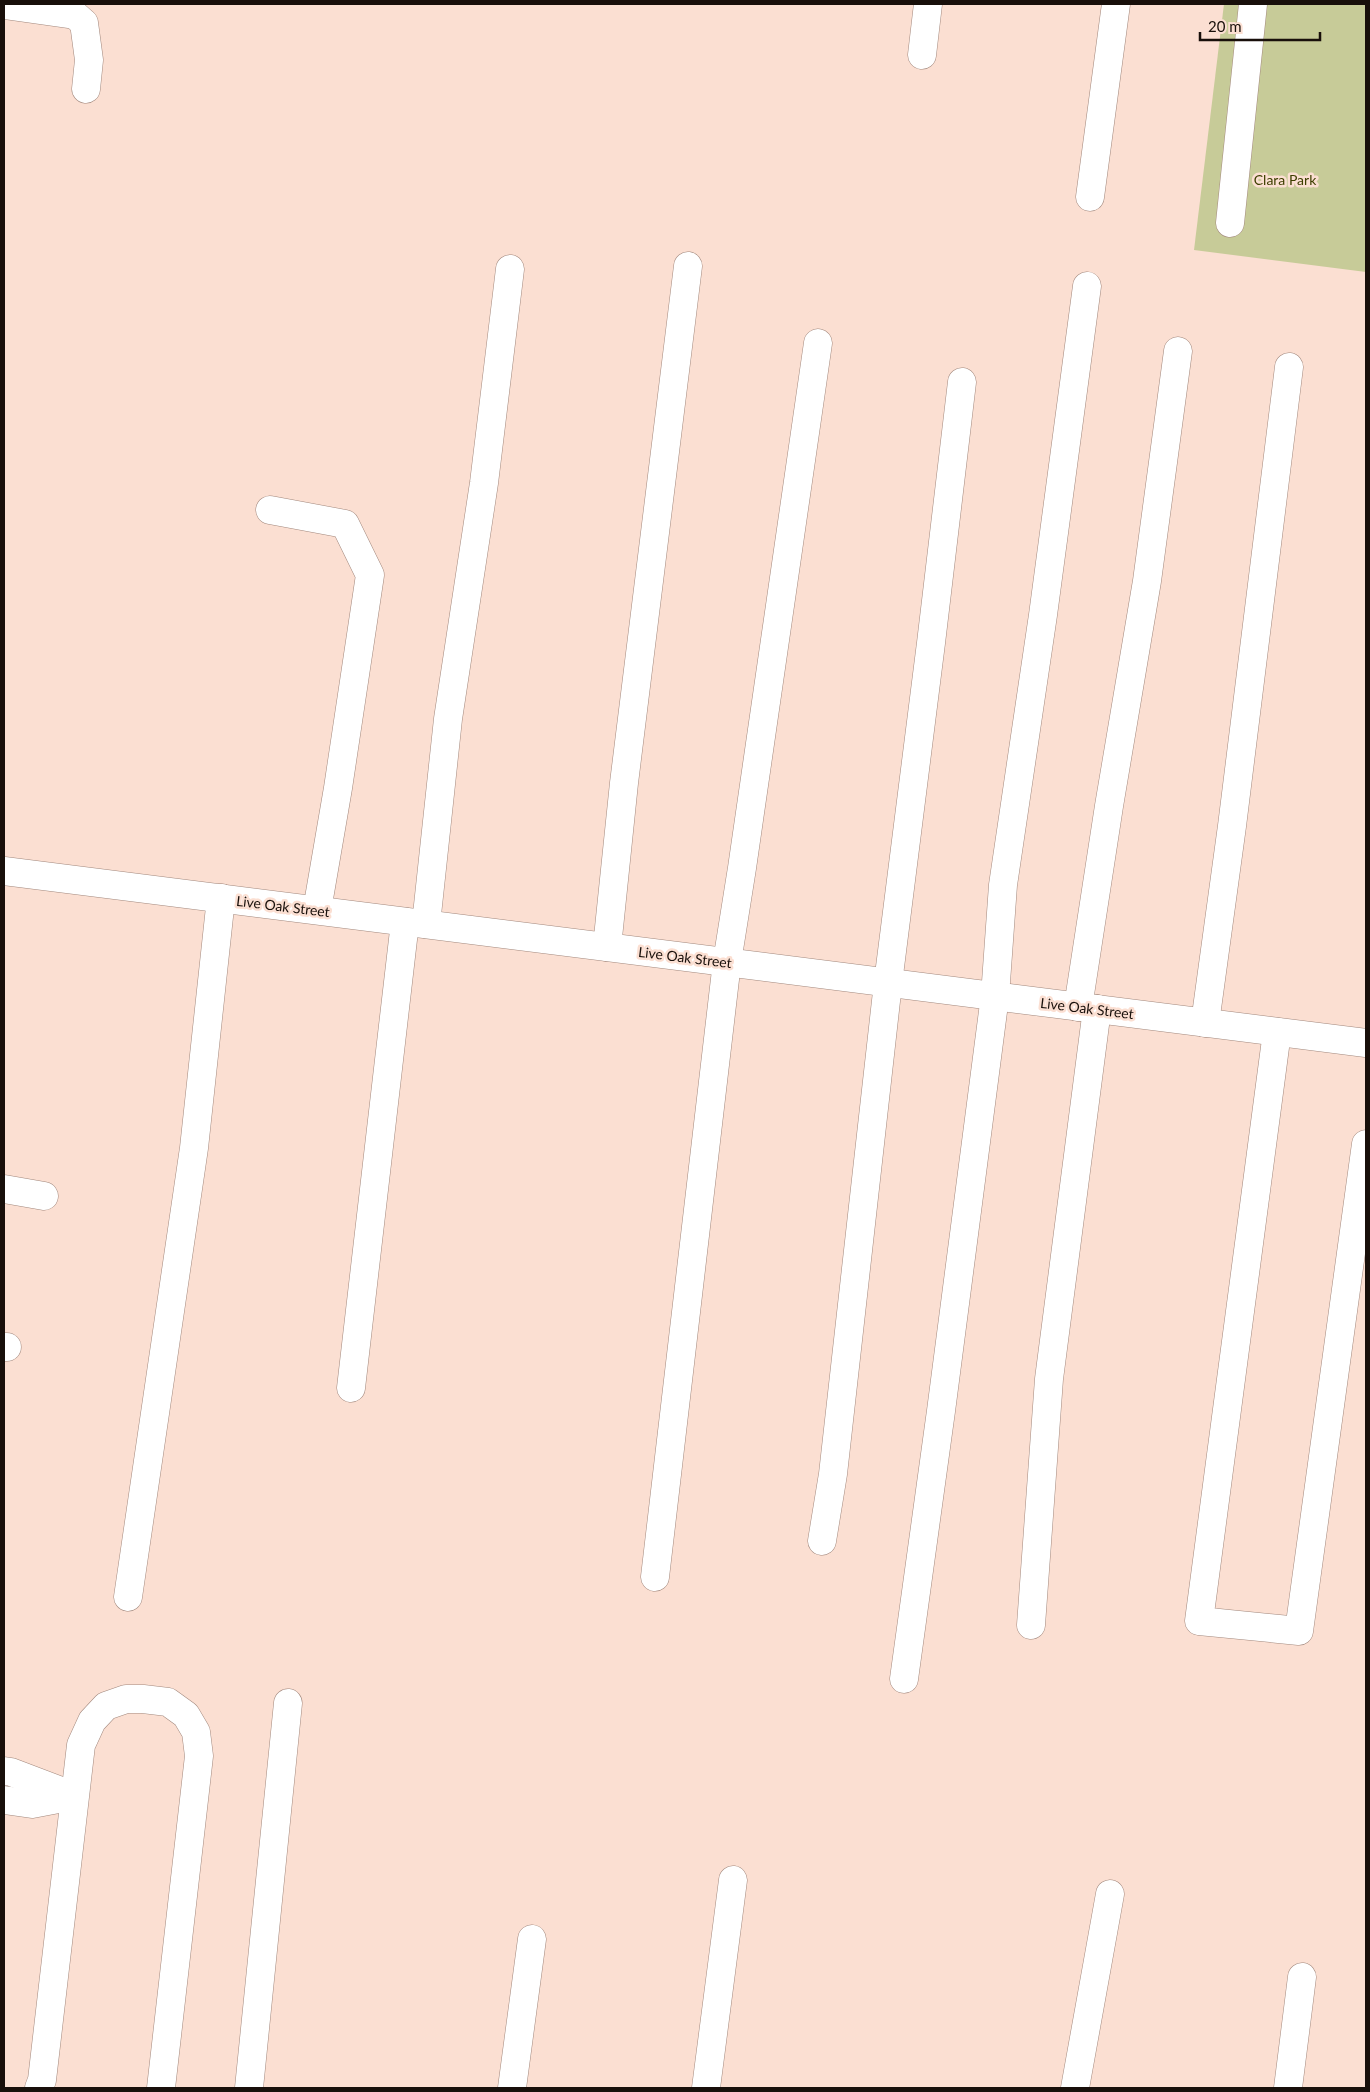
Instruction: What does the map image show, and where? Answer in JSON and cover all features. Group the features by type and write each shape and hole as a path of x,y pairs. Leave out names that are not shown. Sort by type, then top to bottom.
{"street":[{"path":"922,55 928,4"},
{"path":"1090,197 1116,4"},
{"path":"1230,223 1254,4"},
{"path":"4,5 75,15 84,23 89,60 86,89"},
{"path":"607,948 625,774 688,266"},
{"path":"351,1388 415,923 484,483 510,269"},
{"path":"904,1679 995,996 1004,885 1043,615 1087,286"},
{"path":"655,1578 727,962 779,619 818,343"},
{"path":"1031,1625 1050,1379 1109,806 1147,581 1178,351"},
{"path":"1205,1023 1232,826 1289,367"},
{"path":"822,1541 833,1474 888,983 962,382"},
{"path":"270,510 345,524 370,575 338,788 317,910"},
{"name":"Live Oak Street","path":"4,871 1366,1043"},
{"path":"128,1597 194,1148 221,898"},
{"path":"1277,1032 1199,1621 1300,1631 1366,1144"},
{"path":"4,1189 44,1196"},
{"path":"39,2088 42,2080 81,1745 92,1720 106,1706 126,1698 168,1702 186,1714 196,1732 199,1756 161,2088"},
{"path":"249,2088 288,1702"},
{"path":"4,1771 74,1796"},
{"path":"4,1800 32,1804 74,1796"},
{"path":"706,2088 733,1880"},
{"path":"1075,2088 1110,1894"},
{"path":"512,2088 532,1939"},
{"path":"1288,2088 1302,1977"}],"green space":[{"name":"Clara Park","path":"1224,4 1366,4 1366,272 1194,250"}]}
